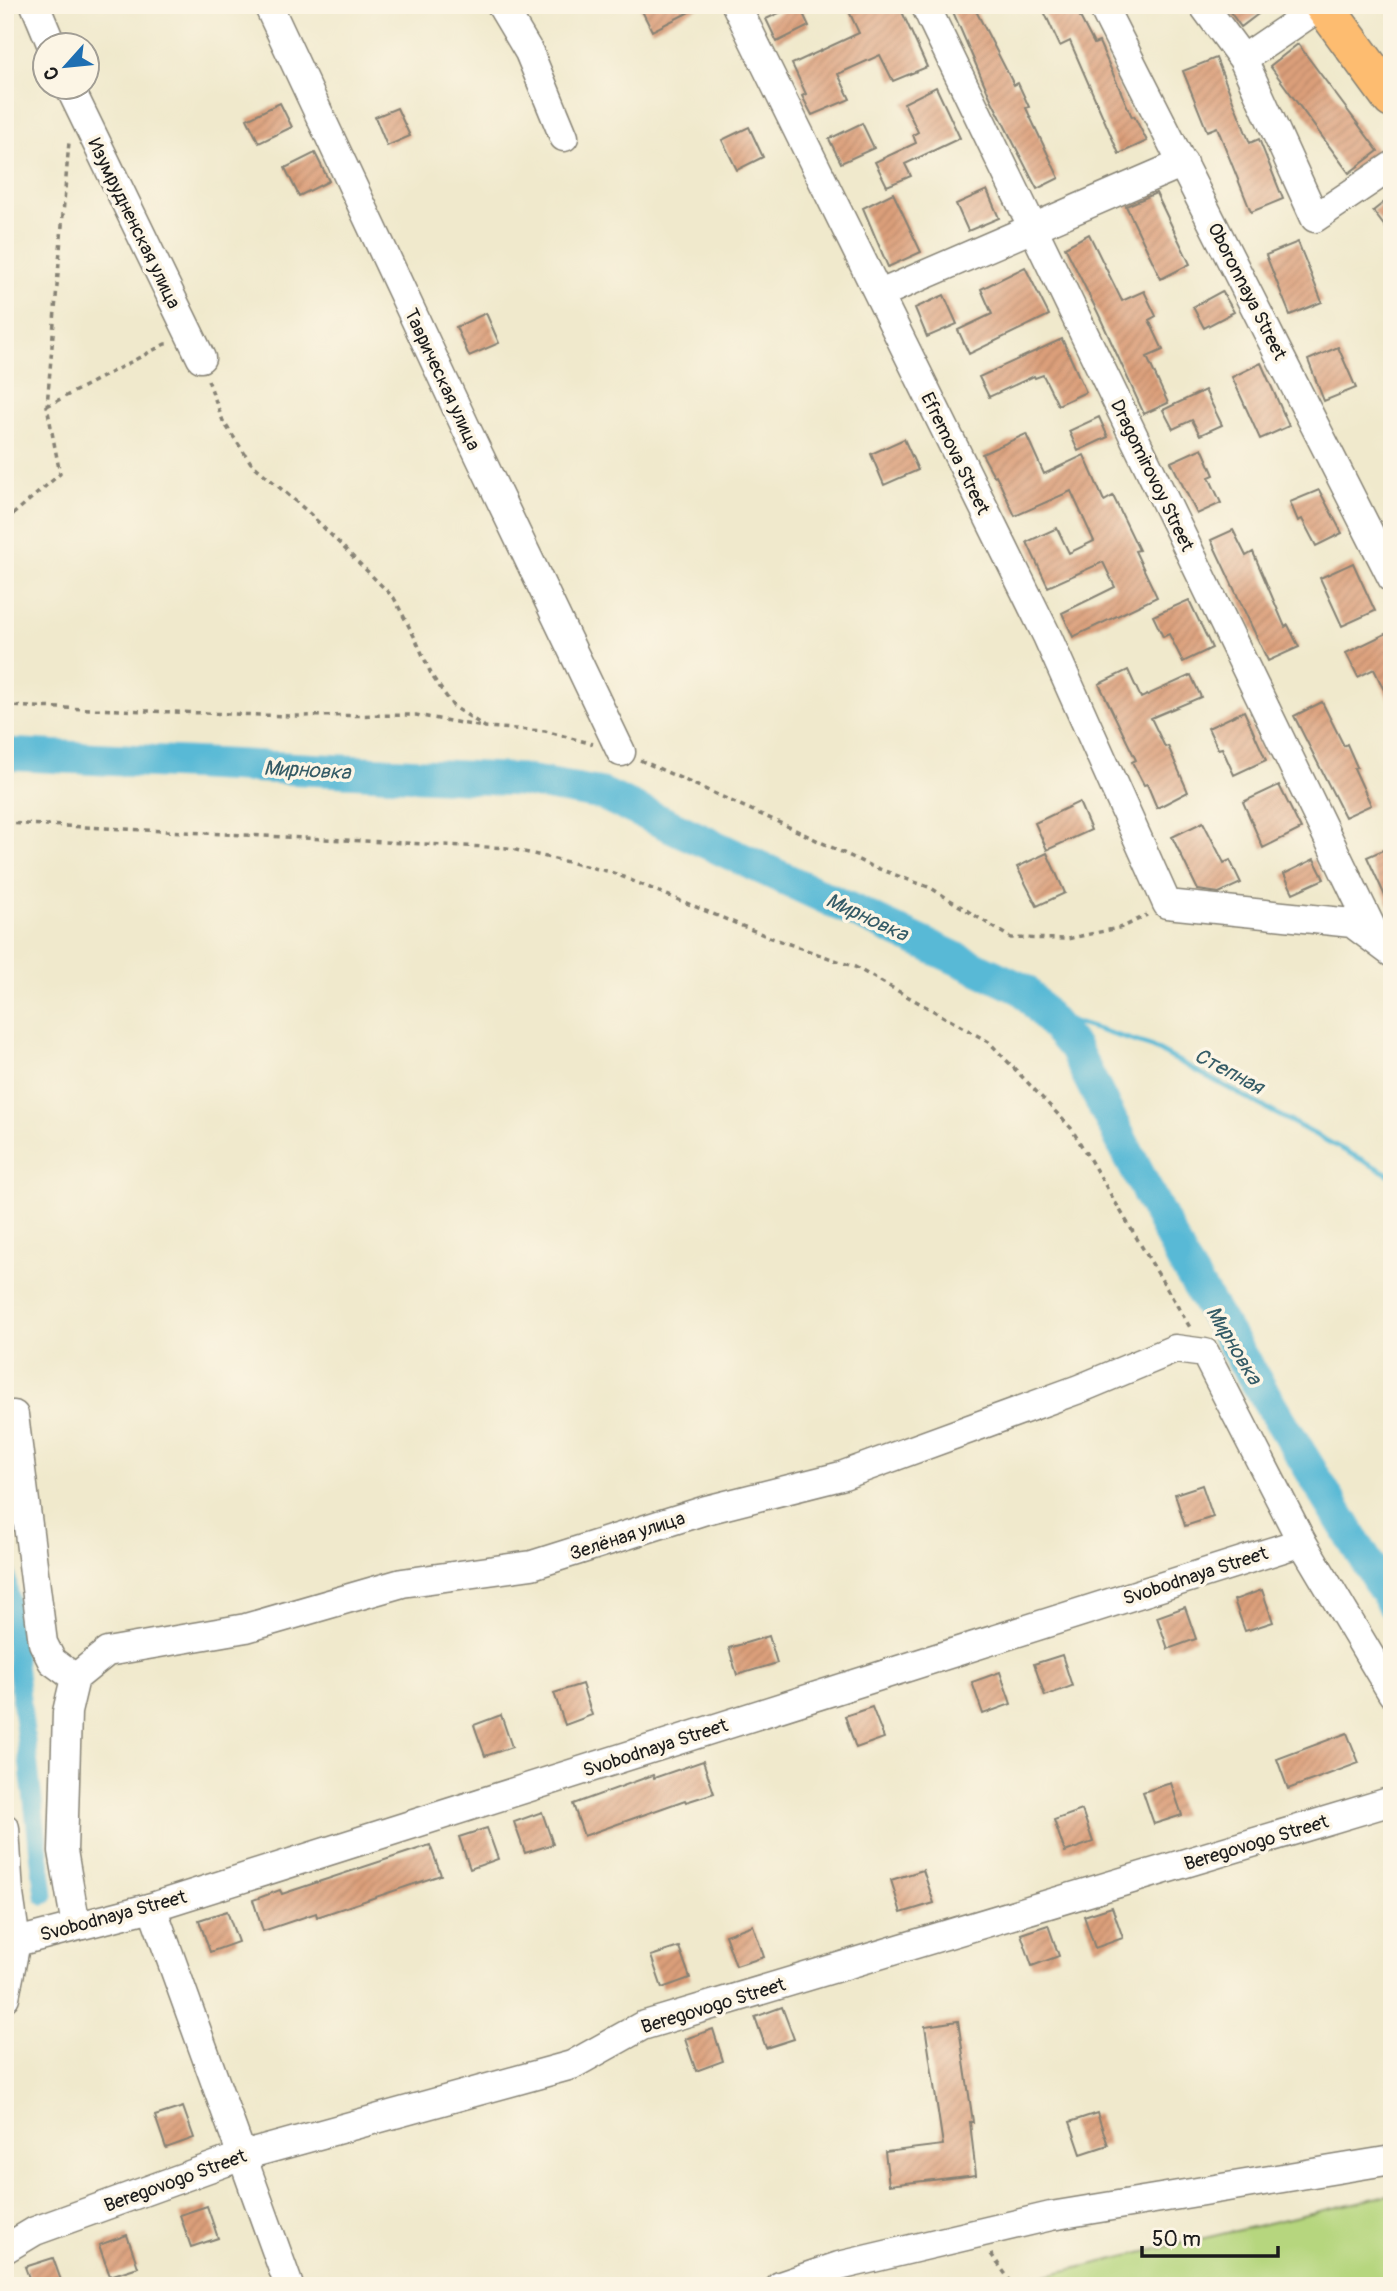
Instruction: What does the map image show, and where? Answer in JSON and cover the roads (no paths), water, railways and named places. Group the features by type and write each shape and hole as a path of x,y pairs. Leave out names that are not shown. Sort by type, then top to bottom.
{"highway":[{"path":"1322,5 1391,96"}],"street":[{"path":"34,5 46,32"},
{"name":"Таврическая улица","path":"268,5 621,752"},
{"path":"501,5 529,52 564,137"},
{"name":"Efremova Street","path":"736,5 1047,636 1167,904 1352,923 1386,949"},
{"name":"Dragomirovoy Street","path":"925,5 1386,949"},
{"name":"Oboronnaya Street","path":"1102,5 1392,578"},
{"path":"1203,5 1243,59 1315,218 1392,166"},
{"path":"1243,59 1322,5"},
{"name":"Изумрудненская улица","path":"77,102 201,358"},
{"path":"880,293 1183,163"},
{"name":"Зелёная улица","path":"75,1678 107,1652 246,1628 402,1583 532,1565 706,1510 841,1476 1079,1389 1175,1349 1205,1353 1302,1542"},
{"path":"14,1415 43,1643 51,1661 75,1678 67,1712 63,1851 76,1926"},
{"path":"1302,1542 1392,1693"},
{"name":"Svobodnaya Street","path":"10,1943 152,1907 1302,1542"},
{"name":"Beregovogo Street","path":"5,2249 34,2231 242,2156 572,2065 642,2025 1392,1801"},
{"path":"5,1997 10,1943 6,1843"},
{"path":"152,1907 289,2286"},
{"path":"780,2286 839,2266 1051,2216 1392,2160"}],"waterway":[{"name":"Мирновка","path":"5,754 521,780 602,794 1024,990 1074,1048 1185,1265 1392,1603"},
{"name":"Степная","path":"1044,1013 1150,1046 1392,1176"},
{"path":"5,1561 44,1895"}]}
